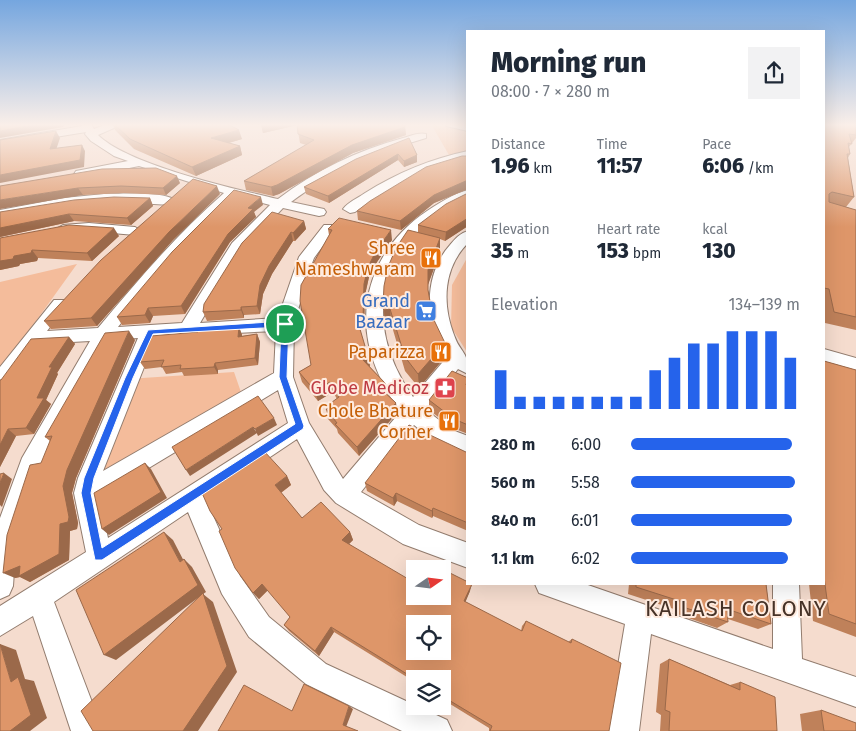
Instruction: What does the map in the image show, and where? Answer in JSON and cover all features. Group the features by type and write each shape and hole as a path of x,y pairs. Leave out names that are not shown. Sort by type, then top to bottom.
{"street":[{"path":"128,158 193,181 280,203 334,223"},
{"path":"188,329 215,281 246,237 280,203 300,189 356,158"},
{"path":"350,209 375,191 411,158"},
{"path":"64,177 138,163"},
{"path":"121,244 193,181"},
{"path":"0,586 4,541 30,465 103,334 165,258 197,224 235,191"},
{"path":"466,195 450,201 428,216 388,258 379,280 374,310 378,346 387,377 412,412 458,444 466,446"},
{"path":"0,214 94,197 134,196 169,201"},
{"path":"334,223 334,206 350,209 355,216 334,223 308,257 301,271 285,324 283,377 300,426 332,483 344,496 412,534 466,555"},
{"path":"45,232 89,226 134,231"},
{"path":"386,233 454,249"},
{"path":"344,496 412,412 462,363 446,340 438,308 442,271 454,249 466,237"},
{"path":"0,381 31,338 71,292"},
{"path":"31,338 285,324"},
{"path":"99,556 86,493 89,478 129,378 150,332"},
{"path":"825,356 856,364"},
{"path":"86,493 283,377"},
{"path":"0,622 300,426"},
{"path":"192,495 231,585 259,628 316,674 436,731"},
{"path":"555,585 575,588 640,616 856,692"},
{"path":"786,585 788,668"},
{"path":"39,596 87,731"},
{"path":"623,731 640,616"}],"shaded area":[{"path":"466,260 466,350 451,327 452,285"},
{"path":"77,264 0,371 0,282"},
{"path":"234,372 243,398 86,486 127,379"}],"building":[{"path":"0,158 80,158 80,160 0,175"},
{"path":"172,158 212,158 192,167"},
{"path":"283,158 327,158 271,187 244,181"},
{"path":"391,158 328,196 304,187 356,159"},
{"path":"455,158 466,158 466,181 434,195 400,221 357,211 370,201 426,167"},
{"path":"825,158 848,158 854,197 832,192 829,194 829,202 856,210 856,317 834,312 829,289 825,288"},
{"path":"156,168 177,176 163,188 121,186 78,188 0,200 0,186 102,169"},
{"path":"193,179 217,186 169,232 91,318 44,321 101,260"},
{"path":"234,190 261,197 248,208 253,209 228,234 181,306 148,308 145,315 117,317 172,252"},
{"path":"466,194 466,219 446,232 418,225 446,204"},
{"path":"114,197 150,198 127,218 69,214 0,228 0,212 74,200"},
{"path":"272,212 304,221 293,233 291,232 269,266 260,285 257,306 241,307 241,310 203,312 204,304 242,243"},
{"path":"339,218 391,230 376,251 368,267 364,284 363,318 357,319 365,346 361,349 369,357 363,360 386,384 380,388 396,403 357,447 335,424 337,423 326,409 329,407 328,405 339,397 330,382 315,391 299,372 311,365 300,301 301,285 332,230 328,229"},
{"path":"69,225 114,228 87,253 32,250 31,253 0,261 0,238"},
{"path":"408,230 440,238 428,270 428,290 433,318 445,343 418,374 405,357 390,309 384,310 383,305 388,267 396,248"},
{"path":"239,327 238,337 257,334 255,358 215,363 214,367 180,369 181,365 161,367 164,360 140,362 151,336 198,332 199,329"},
{"path":"129,331 67,470 63,486 69,517 68,522 60,524 59,554 19,576 20,566 3,573 7,535 30,465 41,463 52,436 45,437 105,333"},
{"path":"69,337 49,367 52,367 37,398 44,398 26,428 8,429 0,445 0,380 31,339"},
{"path":"825,361 856,370 856,624 829,614 825,584"},
{"path":"452,371 466,377 466,424 454,419 429,400"},
{"path":"258,396 274,418 255,429 253,427 186,470 172,447"},
{"path":"409,425 466,452 466,522 433,508 432,511 396,493 393,498 365,483"},
{"path":"264,451 287,476 275,485 302,518 321,502 350,532 342,540 406,578 406,605 451,605 451,574 466,581 466,585 472,585 464,601 522,631 526,621 571,643 572,639 621,663 609,731 490,731 492,726 451,701 451,670 406,670 406,673 331,627 315,651 284,625 290,617 262,584 253,593 235,568 219,531 222,529 210,511 202,493"},
{"path":"145,463 161,492 102,529 94,493"},
{"path":"4,473 0,483 0,474"},
{"path":"164,532 180,562 184,559 198,585 104,655 76,590"},
{"path":"636,585 766,585 771,624 727,609 728,622 686,608 686,603 636,587"},
{"path":"203,593 227,666 183,731 93,731 81,711"},
{"path":"0,644 11,682 18,677 31,715 10,731 0,731"},
{"path":"669,659 740,690 740,682 775,697 777,731 669,731 670,712 665,710"},
{"path":"304,684 349,706 343,725 358,731 218,731 244,685 292,711"},
{"path":"821,710 856,723 856,731 824,731"}],"place":[{"name":"Shree Nameshwaram","path":"431,258"},
{"name":"Grand Bazaar","path":"426,311"},
{"name":"Paparizza","path":"441,352"},
{"name":"Globe Medicoz","path":"445,388"},
{"name":"Chole Bhature Corner","path":"449,421"}],"district":[{"name":"KAILASH COLONY","path":"736,608"}],"route":[{"path":"285,324 283,377 300,426 99,556 86,493 89,478 129,378 150,332 285,324"}]}
